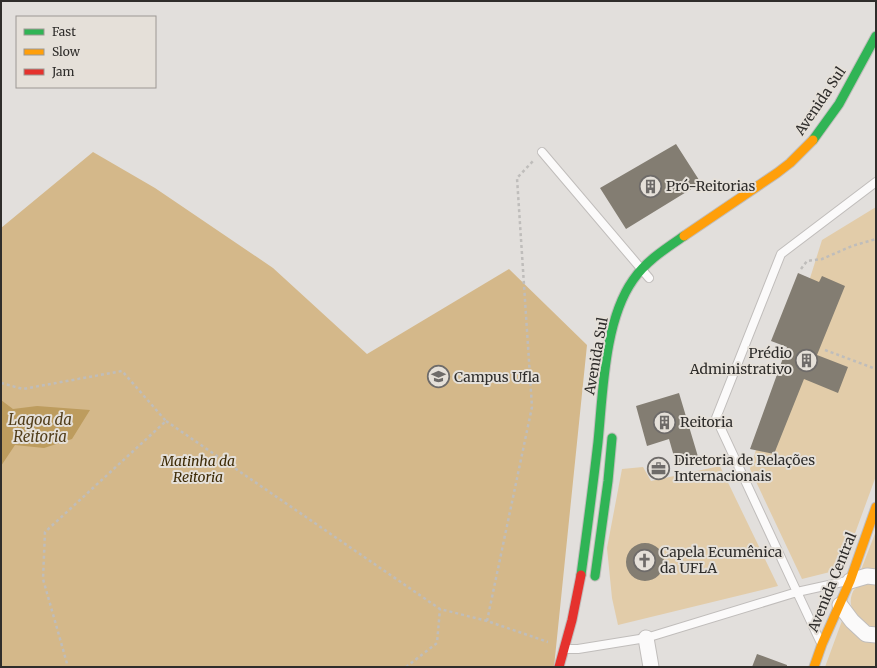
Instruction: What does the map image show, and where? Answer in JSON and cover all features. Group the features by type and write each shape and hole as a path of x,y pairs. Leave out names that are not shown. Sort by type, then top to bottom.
{"street":[{"name":"Avenida Sul","path":"559,667 574,613 582,571 608,356 618,313 628,288 640,269 658,254 692,229 754,190 791,162 805,149 821,132 847,92 876,36"},
{"path":"594,584 614,426"},
{"name":"Avenida Central","path":"814,667 822,644 850,581 876,507"},
{"path":"850,581 867,576 876,577"},
{"path":"840,605 852,621 866,634 876,635"},
{"path":"577,652 582,637"},
{"path":"646,638 651,667"}],"lane":[{"path":"542,152 649,278"},
{"path":"822,644 716,418 781,254 876,182"},
{"path":"565,648 577,652 646,638 797,592 850,581"}],"path":[{"path":"487,621 532,407 517,178 542,152"},
{"path":"801,269 806,261 822,259 852,246 876,239"},
{"path":"825,350 876,369"},
{"path":"1,383 23,389 122,371 166,421 440,609 487,621 565,648"},
{"path":"68,667 42,579 45,532 166,421"},
{"path":"406,667 437,644 440,609"}],"shaded area":[{"path":"876,207 876,476 842,569 802,579 750,469 822,240"},
{"path":"720,466 778,586 618,625 612,598 607,548 622,469 643,467 651,481"},
{"path":"876,531 876,569 861,570"},
{"path":"865,582 876,582 876,628 856,616 851,606 853,590"},
{"path":"843,618 876,642 876,667 825,667"}],"green space":[{"name":"Matinha da Reitoria","path":"93,152 155,188 273,268 367,354 509,269 587,345 554,667 1,667 1,228"}],"water":[{"name":"Lagoa da Reitoria","path":"1,400 13,409 37,406 90,410 72,439 44,448 15,445 1,466"}],"building":[{"name":"Pró-Reitorias","path":"676,144 701,183 626,229 600,188"},
{"name":"Prédio Administrativo","path":"798,273 819,282 822,276 845,286 817,355 848,367 838,393 804,379 774,454 750,449 787,347 771,341"},
{"name":"Reitoria","path":"679,393 699,460 677,467 669,439 647,446 636,406"},
{"name":"Capela Ecumênica da UFLA","path":"645,543 655,546 661,552 664,562 661,572 655,578 645,581 635,578 629,572 626,562 629,552 635,546"},
{"path":"757,654 787,665 787,667 752,667"}],"traffic: fast":[{"path":"813,140 839,104 876,36"},
{"path":"581,575 598,442 606,358 610,336 616,316 623,297 638,273 656,256 684,236"},
{"path":"595,576 608,481 612,438"}],"traffic: slow":[{"path":"684,236 777,173 790,163 813,140"},
{"path":"814,667 822,644 850,581 876,507"}],"traffic: jam":[{"path":"559,667 572,620 581,575"}],"place":[{"name":"Pró-Reitorias","path":"651,186"},
{"name":"Prédio Administrativo","path":"807,361"},
{"name":"Campus Ufla","path":"438,377"},
{"name":"Reitoria","path":"664,422"},
{"name":"Diretoria de Relações Internacionais","path":"659,468"},
{"name":"Capela Ecumênica da UFLA","path":"645,560"}]}
